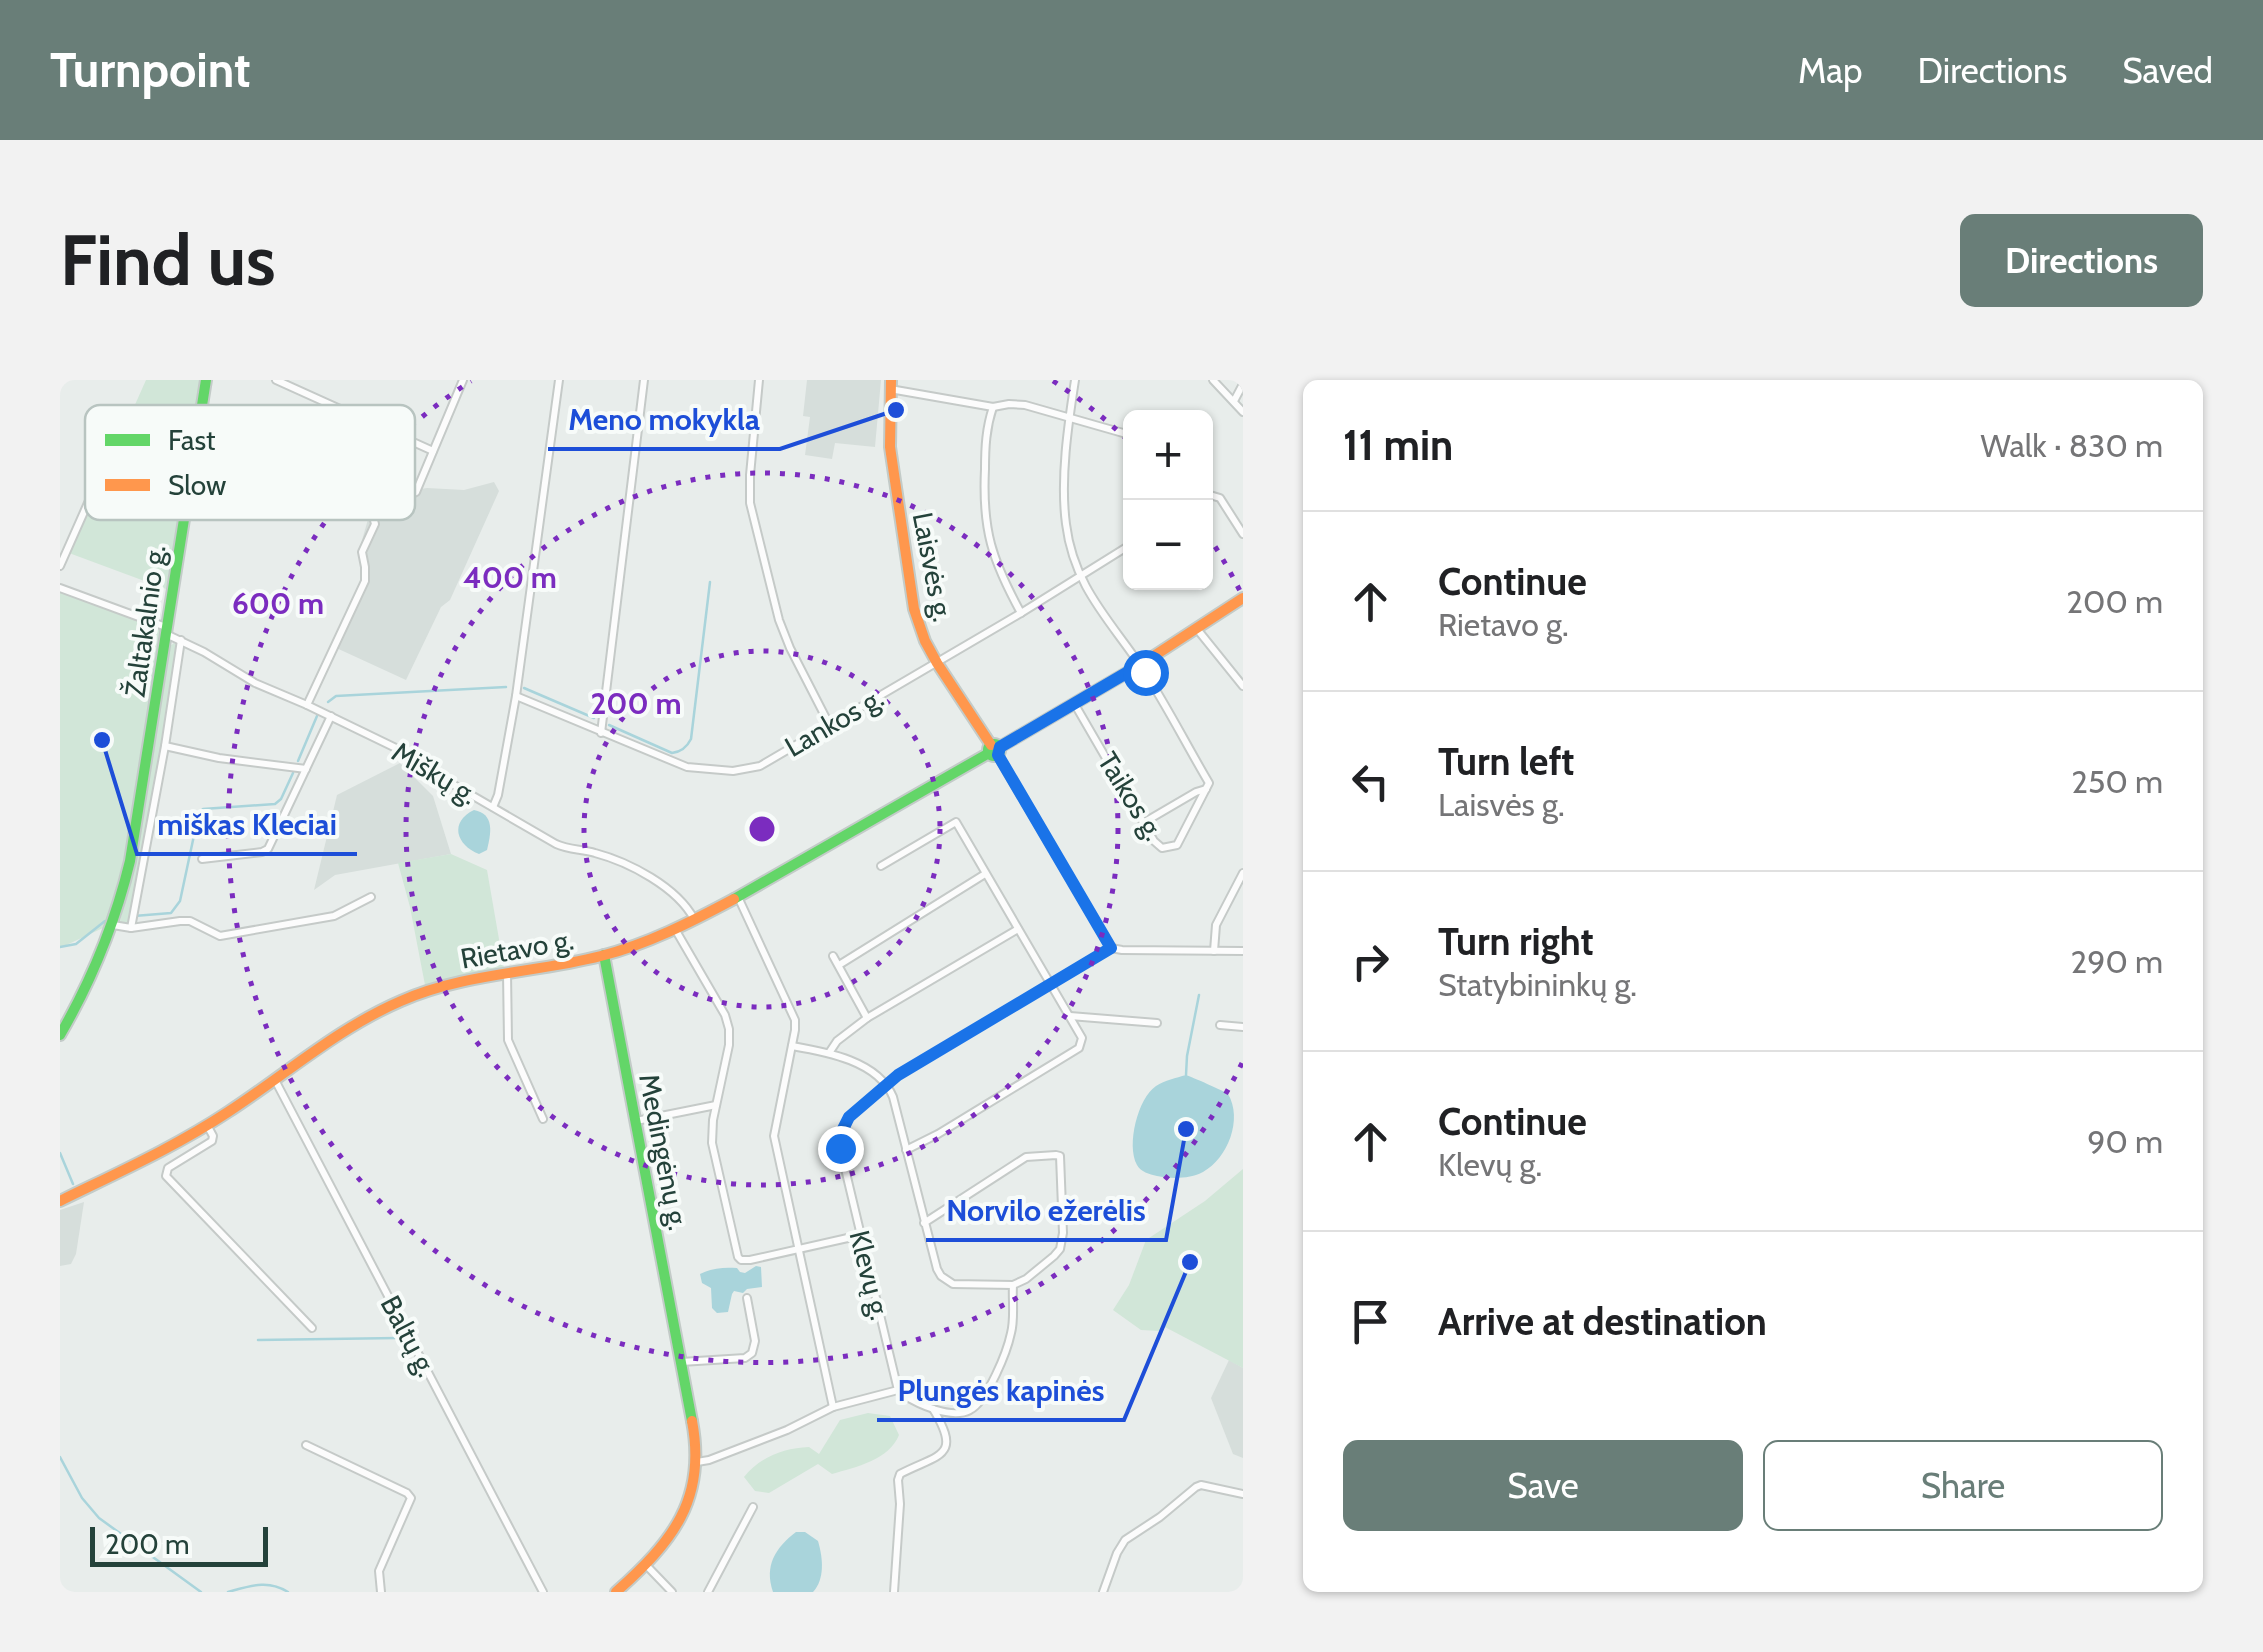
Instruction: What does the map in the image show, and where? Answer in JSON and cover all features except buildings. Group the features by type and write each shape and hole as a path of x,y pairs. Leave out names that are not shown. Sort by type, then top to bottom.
{"main road":[{"name":"Žaltakalnio g.","path":"202,405 206,380"},
{"name":"Laisvės g.","path":"891,384 890,448 914,609 925,641 994,750"},
{"name":"Žaltakalnio g.","path":"60,1035 89,981 112,925 134,841 184,520"},
{"name":"Rietavo g.","path":"60,1200 207,1125 399,1002 430,990 630,948 738,896 1140,665 1243,598"},
{"name":"Medingėnų g.","path":"604,956 695,1432 696,1462 692,1490 667,1543 616,1592"}],"street":[{"path":"276,380 331,405"},
{"path":"415,492 463,380"},
{"path":"493,807 516,696 559,380"},
{"path":"601,733 644,380"},
{"path":"760,380 750,503 790,648 829,724"},
{"path":"1075,380 1069,417 1065,514 1080,576 1100,612 1140,665 1209,783 1206,789 1143,823"},
{"path":"1214,380 1243,412"},
{"path":"891,384 993,407 1024,405 1123,433"},
{"path":"1234,401 1243,384"},
{"path":"993,407 986,428 986,528 1004,582 1021,613"},
{"path":"415,443 433,451"},
{"path":"1213,496 1220,498 1243,534"},
{"path":"60,566 85,511"},
{"path":"307,705 365,581 362,552 375,520"},
{"name":"Lankos g.","path":"516,696 687,766 733,770 760,766 1123,549"},
{"name":"Miškų g.","path":"60,588 167,631 256,683 402,751 561,847 594,853 641,872 672,893 694,918"},
{"path":"1197,628 1243,686"},
{"path":"131,928 181,640"},
{"name":"Taikos g.","path":"1074,703 1157,846 1167,849 1181,841 1206,789"},
{"path":"202,859 268,849 331,716"},
{"path":"164,746 306,769"},
{"name":"Laisvės g.","path":"994,750 1111,948"},
{"path":"882,866 956,822 1082,1038 1079,1048 906,1150"},
{"path":"1214,951 1216,925 1243,873"},
{"path":"840,965 985,874"},
{"path":"738,896 795,1020 774,1136 833,1407"},
{"path":"112,925 131,928 190,921 220,936 334,916 371,897"},
{"path":"675,928 728,1022 728,1045 712,1143 736,1254 741,1260 861,1235"},
{"path":"829,1053 837,1041 867,1018 1018,929"},
{"path":"1111,948 1243,951"},
{"name":"Klevų g.","path":"898,1390 842,1156 840,1139 849,1117 898,1075 1111,948"},
{"path":"833,956 867,1018"},
{"path":"506,973 508,1040 543,1119"},
{"path":"1068,1016 1157,1024"},
{"path":"1220,1025 1243,1026"},
{"path":"792,1046 829,1053 876,1074 888,1085 893,1097 924,1223 937,1269 946,1281 1012,1285 1026,1279 1060,1250 1064,1233 1060,1156 1026,1157 924,1223"},
{"name":"Baltų g.","path":"275,1080 543,1592"},
{"path":"636,1120 716,1105"},
{"path":"207,1125 212,1140 168,1168 166,1176 312,1328"},
{"path":"696,1462 787,1430 833,1407 898,1390 932,1408 967,1411 982,1398 999,1368 1012,1332 1012,1285"},
{"path":"681,1360 745,1358 752,1354 755,1340 746,1298"},
{"path":"894,1592 900,1474 934,1460 946,1446 944,1427 932,1408"},
{"path":"306,1445 411,1498 379,1570 381,1592"},
{"path":"1095,1592 1104,1588 1124,1540 1196,1487 1243,1494"},
{"path":"708,1592 753,1507"},
{"path":"646,1565 672,1592"}],"shaded area":[{"path":"807,380 881,380 875,447 835,443 832,459 805,455 810,417 803,416"},
{"path":"494,482 499,491 450,600 441,607 406,680 332,646 364,576 358,554 368,520 415,520 415,490 464,490"},
{"path":"400,763 433,796 451,854 335,875 314,890 337,795"},
{"path":"84,1202 76,1254 71,1264 60,1266 60,1210"},
{"path":"1229,1360 1243,1368 1243,1458 1233,1454 1211,1398"}],"green space":[{"path":"146,380 201,380 197,405 135,405"},
{"path":"85,517 178,520 166,589 69,553"},
{"path":"60,590 161,630 126,851 105,927 60,948"},
{"path":"174,643 177,646 161,746 128,923 123,924 120,921 136,857 169,647"},
{"path":"451,854 487,870 504,968 425,985 398,863"},
{"path":"1243,1169 1243,1368 1163,1326 1159,1331 1141,1330 1113,1310 1129,1285 1146,1240 1205,1201"},
{"path":"868,1413 890,1416 899,1435 888,1451 871,1461 832,1474 818,1464 769,1493 755,1491 744,1477 765,1459 791,1449 809,1447 819,1454 840,1420"}],"water":[{"path":"474,810 481,812 490,825 487,850 479,854 465,845 458,833 461,821"},
{"path":"1186,1075 1228,1094 1234,1115 1226,1148 1212,1166 1198,1174 1174,1178 1148,1173 1139,1167 1134,1156 1133,1134 1139,1111 1156,1086"},
{"path":"761,1267 762,1287 743,1293 734,1291 728,1312 717,1313 712,1308 711,1288 702,1283 700,1274 727,1268 745,1273"},
{"path":"796,1532 805,1532 818,1541 820,1581 813,1592 773,1592 773,1558"}],"waterway":[{"path":"609,725 672,753 688,744 710,582"},
{"path":"328,702 336,696 506,687"},
{"path":"524,688 594,718"},
{"path":"298,761 317,716"},
{"path":"134,916 171,913 180,901 199,812 275,804 293,773"},
{"path":"60,947 76,944 105,921"},
{"path":"1186,1075 1199,995"},
{"path":"60,1153 73,1184"},
{"path":"258,1340 398,1338"},
{"path":"60,1457 82,1498 99,1518 201,1592"},
{"path":"228,1592 266,1585 288,1592"}],"traffic: fast":[{"path":"202,405 206,380"},
{"path":"60,1035 101,951 130,861 184,520"},
{"path":"994,744 1000,750 994,756 988,750 994,744"},
{"path":"734,899 989,753"},
{"path":"604,955 692,1421"}],"traffic: slow":[{"path":"891,380 890,447 914,609 937,663 991,745"},
{"path":"1000,747 1140,665 1243,598"},
{"path":"60,1201 208,1125 334,1038 401,1001 475,979 618,951 669,932 734,899"},
{"path":"616,1592 654,1555 681,1517 694,1474 692,1421"}],"place":[{"name":"Meno mokykla","path":"896,410"},
{"name":"miškas Kleciai","path":"102,740"},
{"name":"Norvilo ežerėlis","path":"1186,1129"},
{"name":"Plungės kapinės","path":"1190,1262"}],"route":[{"path":"840,1148 849,1117 898,1075 1111,948 998,755 1000,747 1140,665 1145,672"}]}
